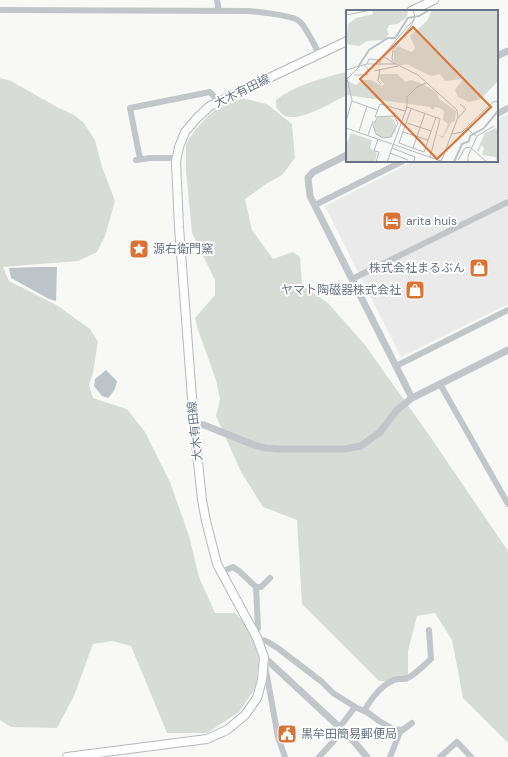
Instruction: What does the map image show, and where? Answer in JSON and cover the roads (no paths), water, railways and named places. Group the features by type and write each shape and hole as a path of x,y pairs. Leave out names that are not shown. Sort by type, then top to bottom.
{"main road":[{"path":"413,10 434,0"},
{"name":"大木有田線","path":"68,757 207,739 227,730 244,715 257,698 262,680 264,657 256,636 217,564 202,500 194,424 179,220 177,158 179,147 190,124 210,106 346,41"}],"street":[{"path":"217,0 219,11"},
{"path":"0,10 261,12 299,21 315,44 319,54"},
{"path":"498,56 508,51"},
{"path":"177,158 138,160 130,108 210,92 219,102"},
{"path":"498,113 508,108"},
{"path":"346,155 312,172 308,178 310,196 412,398"},
{"path":"315,205 401,162"},
{"path":"352,279 508,202"},
{"path":"396,366 508,310"},
{"path":"194,424 204,424 254,445 265,448 344,449 361,446 380,432 397,410 412,398 508,350"},
{"path":"440,384 508,504"},
{"path":"221,572 233,567 256,587 262,587 270,578"},
{"path":"256,587 258,628 256,636 279,650 322,682 333,693 386,726 393,729 403,730"},
{"path":"364,711 379,690 394,680 406,679 431,658 429,630"},
{"path":"264,657 341,730 367,757"},
{"path":"264,657 278,737 285,757"},
{"path":"323,756 355,707"},
{"path":"390,757 400,732 412,723"},
{"path":"440,757 457,742 471,757"}],"place":[{"name":"arita huis","path":"392,221"},
{"name":"源右衛門窯","path":"139,249"},
{"name":"株式会社まるぶん","path":"479,268"},
{"name":"ヤマト陶磁器株式会社","path":"415,290"},
{"name":"黒牟田簡易郵便局","path":"287,734"}]}
